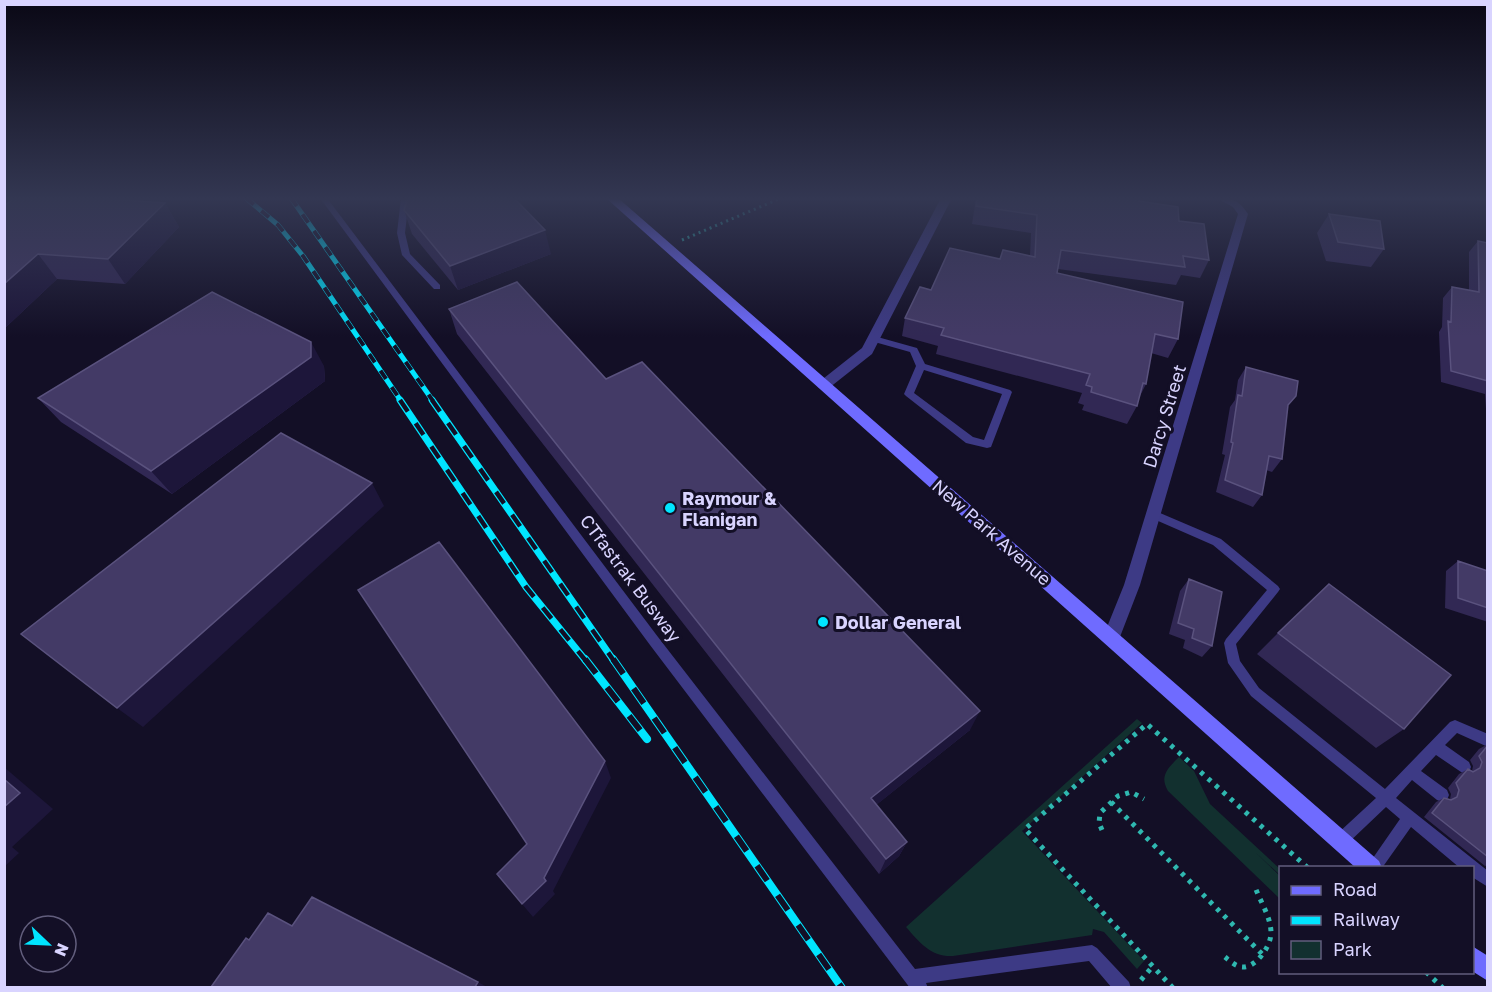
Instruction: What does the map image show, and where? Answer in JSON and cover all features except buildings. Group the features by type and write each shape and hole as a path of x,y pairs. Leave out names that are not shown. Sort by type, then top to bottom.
{"main road":[{"name":"New Park Avenue","path":"666,246 1371,866"},
{"path":"1474,958 1488,970"}],"street":[{"path":"824,385 867,351 923,244"},
{"name":"Darcy Street","path":"1112,637 1132,585 1234,244"}],"lane":[{"name":"CTfastrak Busway","path":"358,244 654,641 916,982 1092,953 1123,987"},
{"path":"404,244 406,255 437,287"},
{"path":"874,339 914,350 921,366 909,394 970,440 987,444 1007,392 921,366"},
{"path":"1153,514 1217,542 1274,589 1230,643 1234,663 1255,692 1470,866"},
{"path":"1341,840 1386,798 1455,726 1488,741"},
{"path":"1435,746 1464,767"},
{"path":"1411,771 1442,795"},
{"path":"1373,866 1410,817"},
{"path":"1474,870 1488,880"}],"path":[{"path":"666,246 670,244"},
{"path":"1173,987 1025,829 1147,724 1307,866"},
{"path":"1102,830 1099,824 1100,813 1111,802 1125,792 1144,799"},
{"path":"1111,802 1262,955"},
{"path":"1225,957 1240,967 1253,963 1270,943 1270,929 1255,887"},
{"path":"1141,980 1152,966"},
{"path":"1428,974 1443,987"}],"green space":[{"path":"1137,719 1142,723 1022,831 1144,961 1137,969 1104,932 1093,929 1092,935 953,956 938,954 921,943 906,927"},
{"path":"1179,757 1194,771 1210,804 1279,868 1279,874 1255,852 1279,875 1279,898 1168,791 1164,781 1168,769"}],"railway":[{"path":"294,244 401,401"},
{"path":"323,244 433,401"},
{"path":"400,400 526,587 586,661"},
{"path":"432,400 614,661"},
{"path":"585,659 647,739"},
{"path":"613,659 842,988"}],"place":[{"name":"Raymour & Flanigan","path":"670,508"},
{"name":"Dollar General","path":"823,622"}]}
